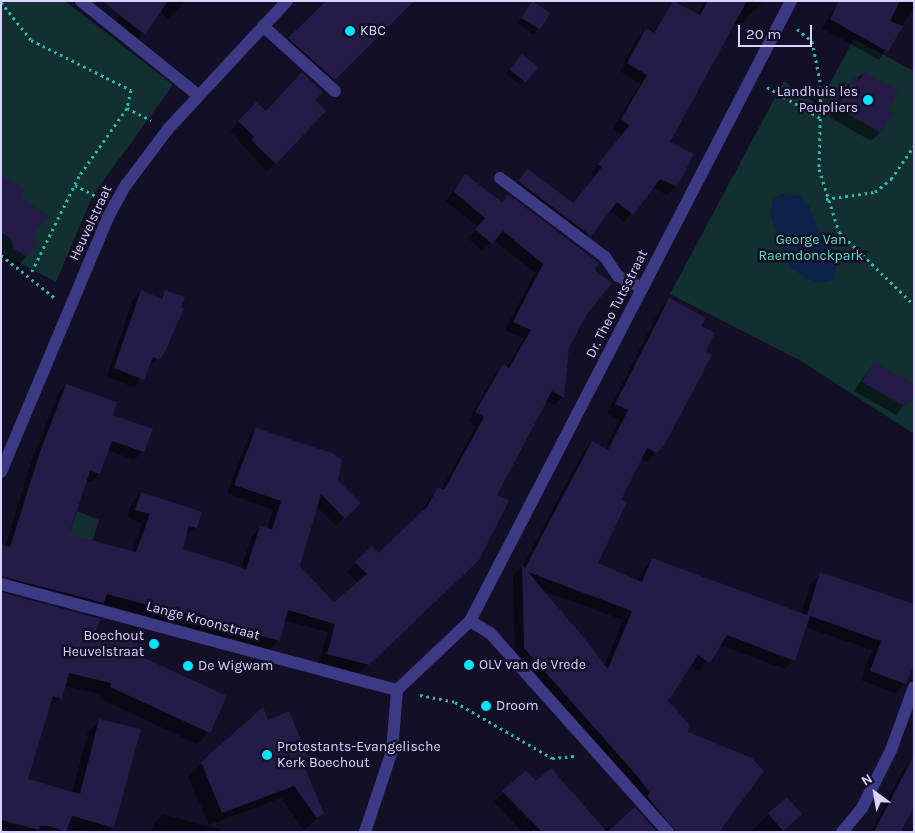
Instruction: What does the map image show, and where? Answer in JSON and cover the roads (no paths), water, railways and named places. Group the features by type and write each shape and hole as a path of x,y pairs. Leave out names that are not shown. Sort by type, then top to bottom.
{"street":[{"name":"Heuvelstraat","path":"1,472 114,205 168,130 198,95 287,1"},
{"name":"Dr. Theo Tutsstraat","path":"397,690 470,621 791,1"},
{"path":"86,4 198,95"},
{"path":"263,26 336,91"},
{"path":"500,178 604,257 618,276 642,288"},
{"name":"Lange Kroonstraat","path":"1,584 397,690"},
{"path":"470,621 490,633 668,832"},
{"path":"842,832 862,808 891,750 914,687"},
{"path":"365,832 392,751 397,690"}],"water":[{"path":"783,194 801,196 808,203 817,228 837,262 833,280 820,283 806,278 790,267 784,258 770,214 773,198"}],"place":[{"name":"KBC","path":"350,31"},
{"name":"Landhuis les Peupliers","path":"868,100"},
{"name":"Boechout Heuvelstraat","path":"154,644"},
{"name":"OLV van de Vrede","path":"469,665"},
{"name":"De Wigwam","path":"188,666"},
{"name":"Droom","path":"486,706"},
{"name":"Protestants-Evangelische Kerk Boechout","path":"267,755"}],"park label":[{"name":"George Van Raemdonckpark","path":"811,248"}]}
